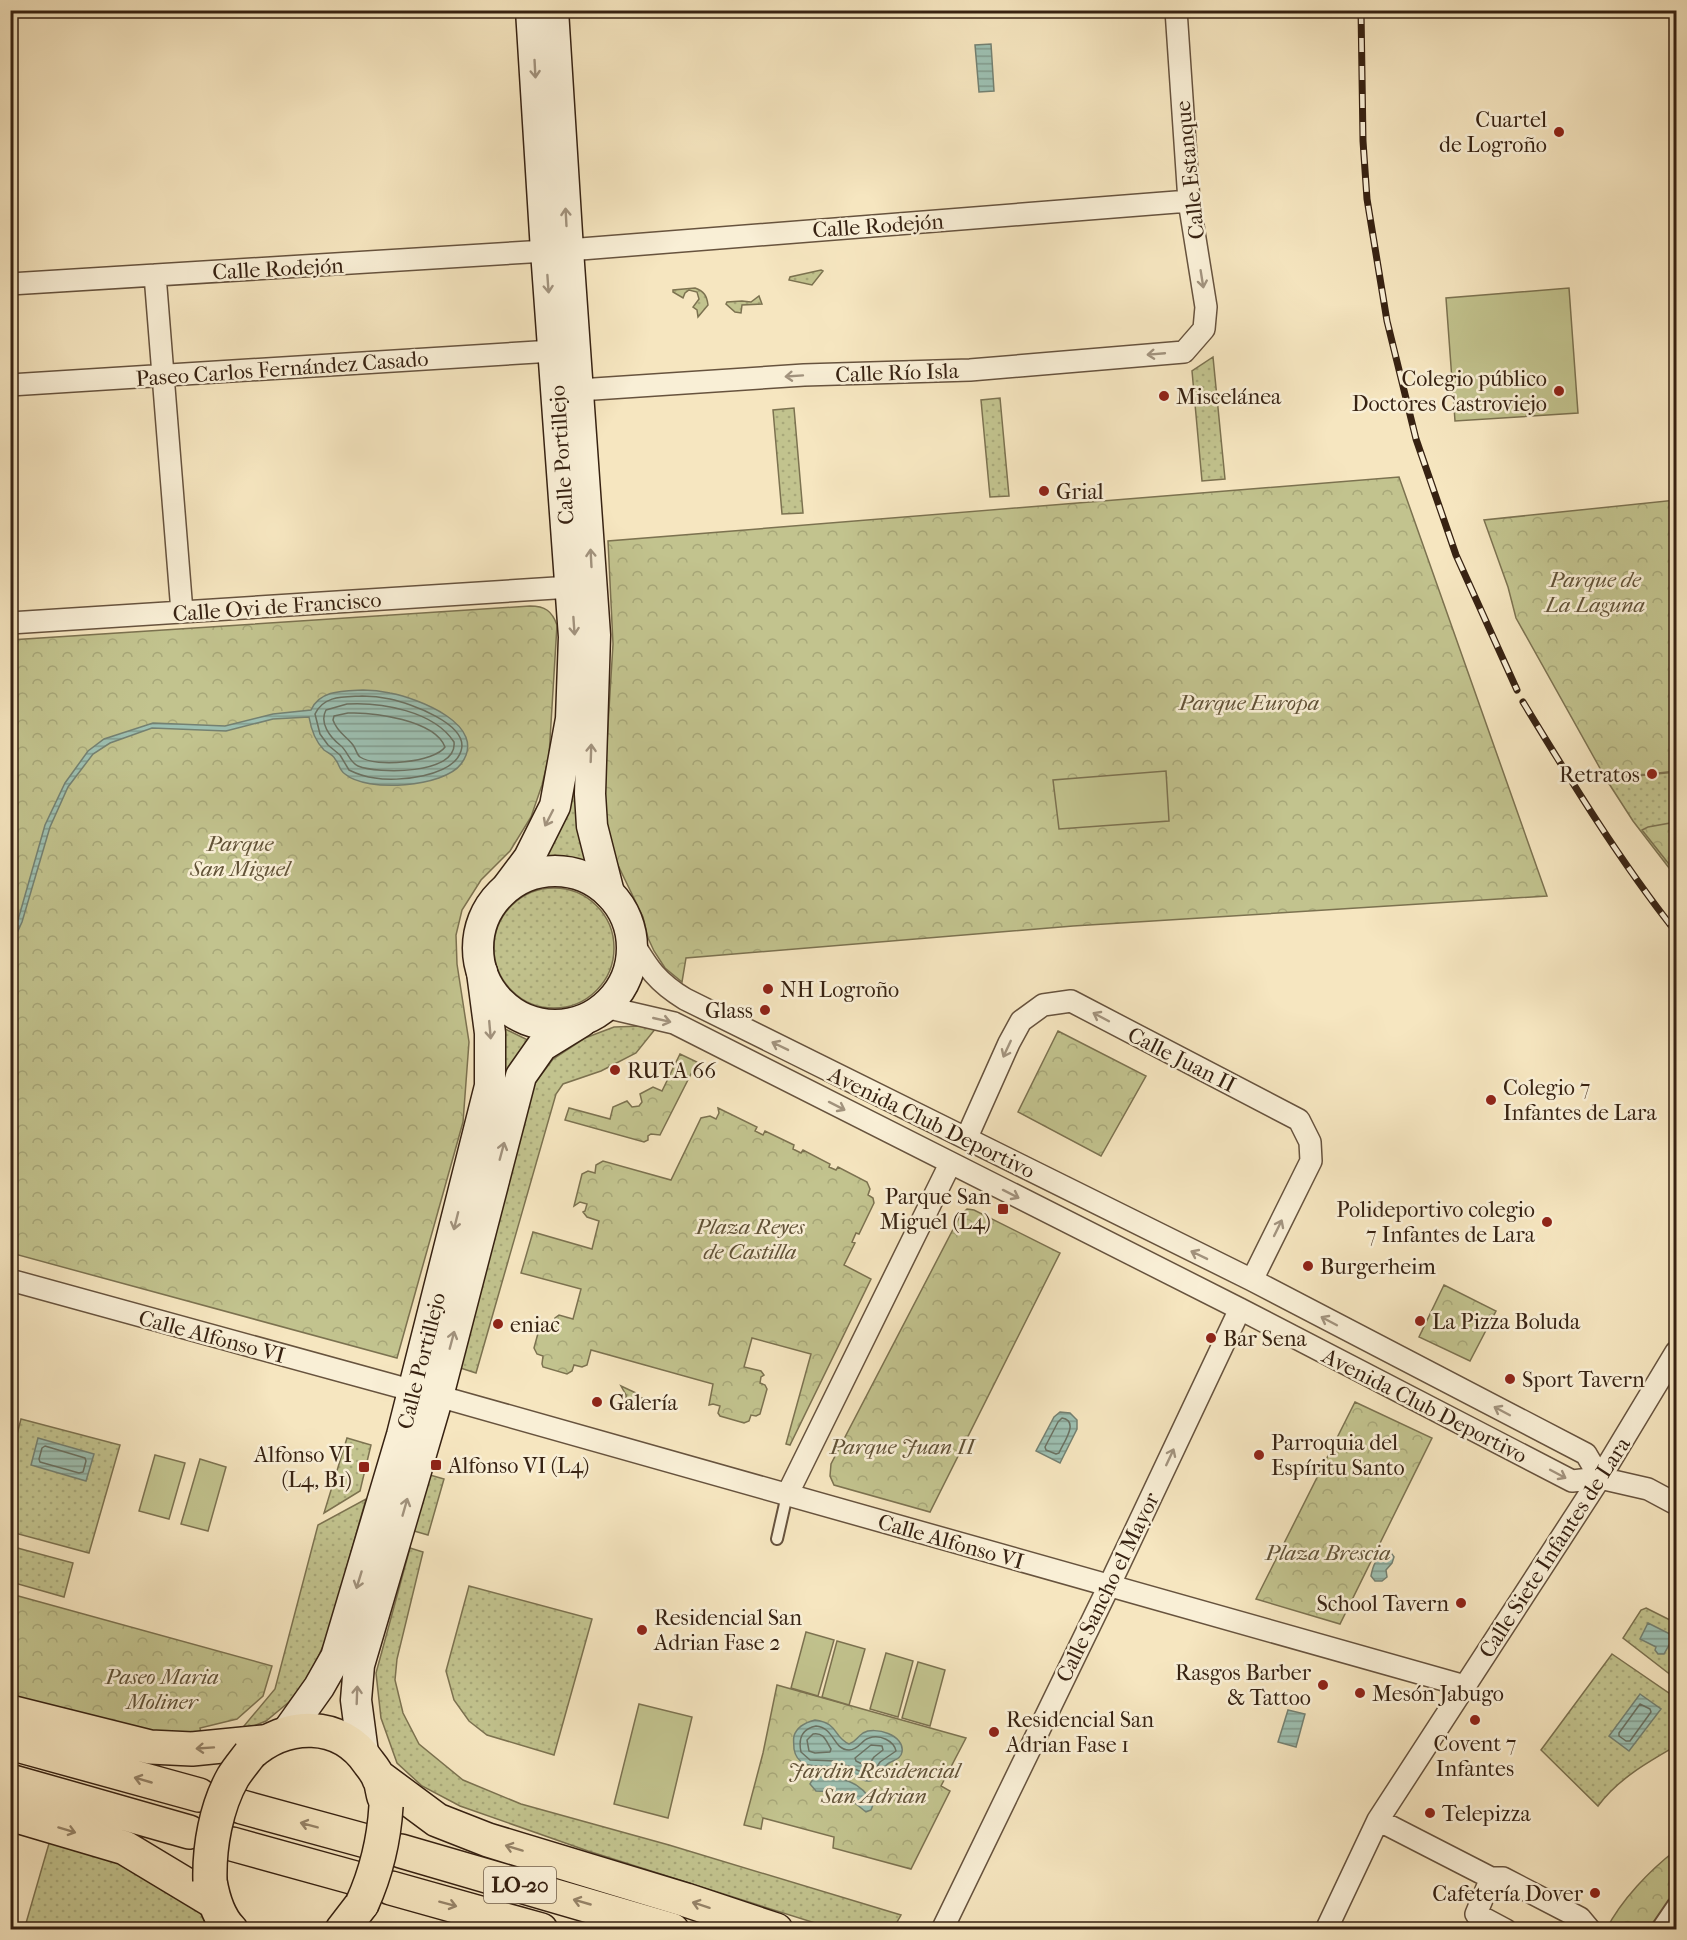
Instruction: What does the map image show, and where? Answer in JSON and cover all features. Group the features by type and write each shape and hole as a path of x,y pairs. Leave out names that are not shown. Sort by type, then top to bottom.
{"main road":[{"name":"Calle Portillejo","path":"531,10 557,250 579,390 595,634 590,794 592,826 609,893"},
{"name":"Calle Portillejo","path":"508,886 529,858 555,806 571,719 574,637 557,588 553,351 557,250 554,10"},
{"path":"557,870 586,877 609,893 630,925 632,941 629,966 619,991 593,1014 554,1025 525,1019 496,998 482,972 477,949 479,929 484,915 498,895 508,886 525,877 557,870"},
{"name":"Calle Portillejo","path":"376,1779 356,1700 359,1665 426,1393 490,1086 490,1034 482,972"},
{"name":"Calle Portillejo","path":"267,1743 319,1687 336,1657 426,1393 521,1076 543,1046 593,1014"},
{"path":"10,1712 150,1747 192,1749 267,1743 308,1730 328,1733 346,1741 376,1779 437,1820 488,1840 776,1929"},
{"path":"10,1743 199,1795"},
{"path":"222,1913 213,1840 223,1801 234,1777 267,1743"},
{"path":"232,1844 353,1904 374,1875 384,1833 376,1779"},
{"path":"10,1781 189,1832"},
{"path":"242,1807 366,1841"},
{"path":"10,1814 125,1848 222,1913"},
{"name":"LO-20","path":"402,1851 672,1929"},
{"name":"LO-20","path":"391,1888 541,1929"}],"street":[{"name":"Calle Estanque","path":"1176,10 1189,201 1206,307 1204,329"},
{"name":"Calle Rodejón","path":"10,284 557,250 1189,201"},
{"path":"155,275 182,612"},
{"name":"Calle Río Isla","path":"579,390 804,375 970,370 1184,352 1204,329"},
{"name":"Paseo Carlos Fernández Casado","path":"10,385 553,351"},
{"name":"Calle Ovi de Francisco","path":"10,623 557,588"},
{"name":"Avenida Club Deportivo","path":"632,941 662,984 685,999 967,1137 1586,1454 1600,1478"},
{"name":"Calle Juan II","path":"967,1137 1009,1042 1021,1021 1043,1005 1071,1001 1299,1120 1310,1142 1311,1161 1252,1281"},
{"name":"Avenida Club Deportivo","path":"593,1014 674,1023 1240,1309 1572,1481 1600,1478 1648,1489 1677,1504"},
{"path":"787,1495 950,1164"},
{"name":"Calle Alfonso VI","path":"10,1280 426,1393 1465,1686"},
{"name":"Avenida Club Deportivo","path":"1190,1284 1252,1281"},
{"name":"Calle Sancho el Mayor","path":"942,1929 1109,1586 1240,1309"},
{"name":"Calle Siete Infantes de Lara","path":"1326,1929 1378,1820 1600,1478 1677,1352"},
{"path":"1378,1820 1491,1878 1503,1878 1580,1918 1590,1929"},
{"path":"1491,1878 1476,1914 1506,1929"},
{"path":"1659,1929 1677,1905"}],"lane":[{"path":"777,1539 787,1495"}],"green space":[{"path":"823,271 812,285 789,280 790,277"},
{"path":"695,288 704,294 708,305 698,317 697,310 693,307 699,299 697,292 689,290 683,298 673,292 673,290"},
{"path":"1569,288 1578,413 1455,421 1446,298"},
{"path":"759,296 762,304 742,305 741,313 735,312 726,304 727,302 751,302"},
{"path":"1213,357 1225,479 1202,481 1192,371"},
{"path":"1000,398 1009,496 990,497 981,400"},
{"path":"794,408 803,513 782,514 773,410"},
{"name":"Parque Europa","path":"1399,477 1547,896 1073,926 686,958 682,982 665,968 648,938 643,917 615,859 602,824 613,644 608,541"},
{"name":"Parque de La Laguna","path":"1676,500 1676,771 1606,779 1516,618 1508,587 1484,520"},
{"name":"Parque San Miguel","path":"530,606 547,610 557,625 549,756 531,817 510,851 481,880 462,910 456,935 457,964 469,1042 463,1122 397,1358 11,1253 10,640"},
{"path":"1166,771 1169,821 1059,829 1053,780"},
{"path":"1676,772 1676,877 1633,821 1606,779"},
{"path":"575,783 587,863 545,857"},
{"path":"1676,822 1676,873 1642,830"},
{"path":"554,888 577,892 596,906 610,925 614,948 610,971 596,990 577,1004 554,1008 531,1004 512,990 498,971 494,948 498,925 512,906 531,892"},
{"path":"499,1026 532,1042 494,1116"},
{"path":"614,1027 656,1028 636,1053 601,1071 563,1084 556,1094 476,1373 451,1365 529,1091 553,1059 585,1038"},
{"path":"1058,1031 1146,1076 1101,1156 1018,1112"},
{"path":"680,1054 697,1062 660,1135 651,1134 644,1142 565,1120 569,1108 610,1119 613,1107 627,1101 632,1107 639,1106 642,1102 640,1094 653,1087 662,1091"},
{"name":"Plaza Reyes de Castilla","path":"718,1108 757,1127 755,1131 763,1135 765,1131 794,1145 793,1149 801,1153 803,1150 830,1164 829,1167 836,1170 838,1167 867,1182 870,1189 868,1195 873,1198 874,1203 859,1234 856,1233 852,1242 855,1243 844,1265 871,1279 790,1445 786,1444 811,1354 752,1338 744,1367 761,1371 764,1375 760,1383 767,1389 760,1414 751,1415 749,1421 744,1423 720,1416 718,1413 720,1406 709,1405 713,1384 591,1350 587,1365 582,1367 574,1365 572,1371 567,1374 543,1367 543,1356 537,1354 534,1348 540,1326 545,1323 553,1325 555,1318 559,1315 573,1319 581,1289 521,1273 533,1232 592,1249 599,1221 587,1217 583,1212 587,1204 580,1202 574,1206 582,1174 588,1171 595,1173 596,1165 603,1161 671,1180 701,1118 710,1116 716,1119 719,1113"},
{"name":"Parque Juan II","path":"967,1209 974,1210 1060,1253 930,1512 834,1485 830,1476 831,1464 960,1216"},
{"path":"1444,1285 1496,1311 1470,1361 1419,1337"},
{"path":"621,1386 642,1398 636,1410 632,1405 627,1407 626,1395"},
{"name":"Plaza Brescia","path":"1355,1402 1432,1438 1340,1624 1256,1599"},
{"path":"21,1419 120,1445 89,1553 11,1532 11,1457"},
{"path":"347,1438 371,1445 360,1491 324,1513"},
{"path":"155,1455 185,1463 169,1519 139,1511"},
{"path":"200,1459 226,1467 208,1531 181,1524"},
{"path":"430,1475 444,1479 428,1535 414,1531"},
{"path":"366,1499 327,1637 310,1675 289,1702 266,1721 239,1732 275,1689 318,1525"},
{"path":"10,1546 73,1563 64,1597 11,1582"},
{"path":"410,1548 423,1552 397,1659 395,1680 403,1713 419,1744 463,1780 521,1804 669,1845 901,1915 893,1929 834,1929 588,1851 460,1806 422,1786 397,1763 381,1718 376,1673"},
{"path":"469,1586 592,1619 554,1755 487,1735 469,1721 454,1700 446,1671"},
{"name":"Paseo Maria Moliner","path":"11,1594 272,1666 263,1696 237,1719 200,1728 203,1742 152,1738 11,1698"},
{"path":"1646,1608 1676,1623 1676,1679 1623,1638 1641,1610"},
{"path":"806,1632 834,1640 818,1696 791,1688"},
{"path":"837,1641 865,1649 849,1705 822,1697"},
{"path":"886,1653 913,1661 898,1717 870,1709"},
{"path":"1612,1654 1676,1698 1676,1746 1624,1779 1598,1806 1541,1750"},
{"path":"918,1662 945,1670 930,1726 902,1718"},
{"name":"Jardin Residencial San Adrian","path":"777,1685 966,1738 941,1786 950,1791 911,1869 833,1848 834,1837 763,1818 761,1829 744,1825 763,1753"},
{"path":"639,1704 692,1717 668,1818 614,1804"},
{"path":"50,1840 99,1848 192,1899 211,1929 24,1930"},
{"path":"1676,1850 1676,1929 1606,1930 1637,1886"}],"water":[{"path":"991,44 994,91 979,92 975,45"},
{"path":"363,690 402,696 432,707 446,716 466,737 467,750 461,764 452,772 439,778 405,785 370,784 356,780 343,772 332,755 321,746 314,735 309,717 273,719 226,731 152,728 110,743 93,754 68,787 50,827 22,922 11,943 11,936 18,920 45,825 65,783 88,751 104,739 153,723 225,726 273,714 311,710 315,703 326,695 340,691"},
{"path":"1060,1412 1070,1413 1077,1420 1077,1429 1060,1463 1036,1451 1054,1417"},
{"path":"38,1438 94,1454 86,1481 31,1465"},
{"path":"1386,1552 1391,1553 1394,1557 1386,1570 1387,1577 1382,1581 1375,1581 1371,1576 1374,1565 1377,1559"},
{"path":"1648,1623 1674,1636 1664,1654 1658,1654 1656,1647 1640,1639"},
{"path":"1640,1694 1661,1709 1629,1751 1609,1736"},
{"path":"1288,1710 1305,1714 1296,1747 1278,1742"},
{"path":"815,1720 828,1724 840,1738 849,1744 868,1731 888,1733 899,1741 902,1752 899,1758 886,1765 875,1778 869,1781 834,1767 806,1764 797,1757 794,1749 794,1736 800,1727"},
{"path":"814,1777 832,1777 856,1785 863,1790 873,1805 871,1810 866,1812 846,1796 837,1792 816,1791 810,1784"}],"railway":[{"path":"1361,10 1363,141 1367,199 1387,321 1416,439 1456,555 1517,690"},
{"path":"1523,702 1577,791 1676,932"}],"place":[{"name":"Cuartel de Logroño","path":"1559,132"},
{"name":"Colegio público Doctores Castroviejo","path":"1559,391"},
{"name":"Miscelánea","path":"1164,396"},
{"name":"Grial","path":"1044,491"},
{"name":"Retratos","path":"1652,774"},
{"name":"NH Logroño","path":"768,989"},
{"name":"Glass","path":"765,1010"},
{"name":"RUTA 66","path":"615,1070"},
{"name":"Colegio 7 Infantes de Lara","path":"1491,1100"},
{"name":"Parque San Miguel (L4)","path":"1003,1209"},
{"name":"Polideportivo colegio 7 Infantes de Lara","path":"1547,1222"},
{"name":"Burgerheim","path":"1308,1266"},
{"name":"La Pizza Boluda","path":"1420,1321"},
{"name":"eniac","path":"498,1324"},
{"name":"Bar Sena","path":"1211,1338"},
{"name":"Sport Tavern","path":"1510,1379"},
{"name":"Galería","path":"597,1402"},
{"name":"Parroquia del Espíritu Santo","path":"1259,1455"},
{"name":"Alfonso VI (L4)","path":"436,1465"},
{"name":"Alfonso VI (L4, B1)","path":"364,1467"},
{"name":"School Tavern","path":"1461,1603"},
{"name":"Residencial San Adrian Fase 2","path":"642,1630"},
{"name":"Rasgos Barber & Tattoo","path":"1323,1685"},
{"name":"Mesón Jabugo","path":"1360,1693"},
{"name":"Covent 7 Infantes","path":"1475,1720"},
{"name":"Residencial San Adrian Fase 1","path":"994,1732"},
{"name":"Telepizza","path":"1430,1813"},
{"name":"Cafetería Dover","path":"1595,1893"}]}
